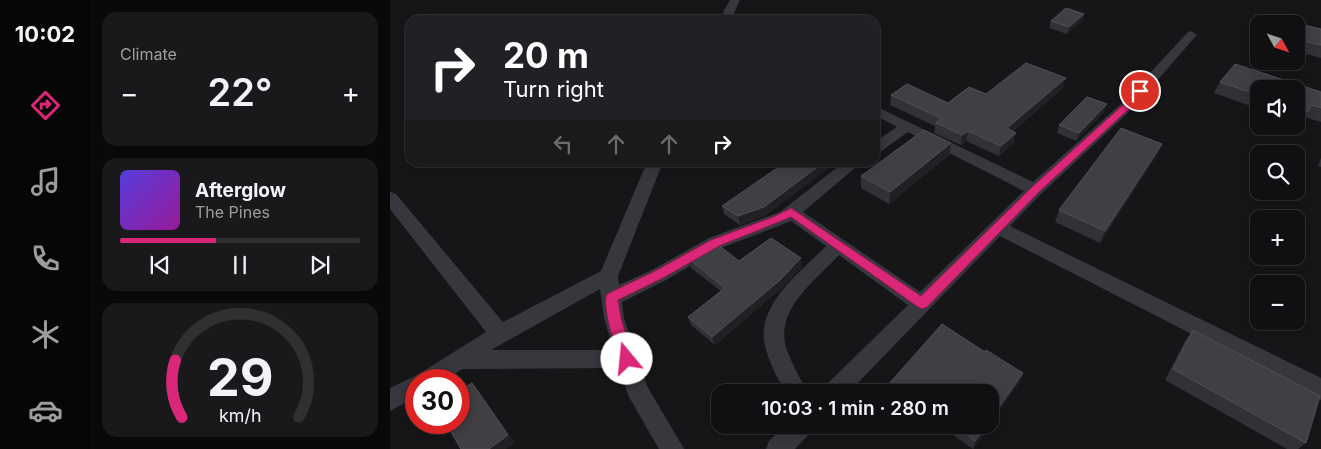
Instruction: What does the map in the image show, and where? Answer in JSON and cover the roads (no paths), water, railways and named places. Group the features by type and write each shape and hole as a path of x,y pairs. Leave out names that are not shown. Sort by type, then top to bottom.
{"street":[{"path":"728,15 735,0"},
{"path":"842,384 1035,190 1128,105 1191,35"},
{"path":"880,112 1035,190"},
{"path":"880,145 908,126"},
{"path":"652,167 608,276 614,318 637,390 672,449"},
{"path":"611,298 659,275 715,243 777,220 791,212 849,167"},
{"path":"390,198 500,334"},
{"path":"791,212 922,304"},
{"path":"998,227 1285,370 1321,390"},
{"path":"793,384 772,336 776,316 788,296 838,245"},
{"path":"446,369 500,334 608,276"},
{"path":"462,360 627,359"},
{"path":"390,400 405,392"},
{"path":"778,449 793,434"}]}
